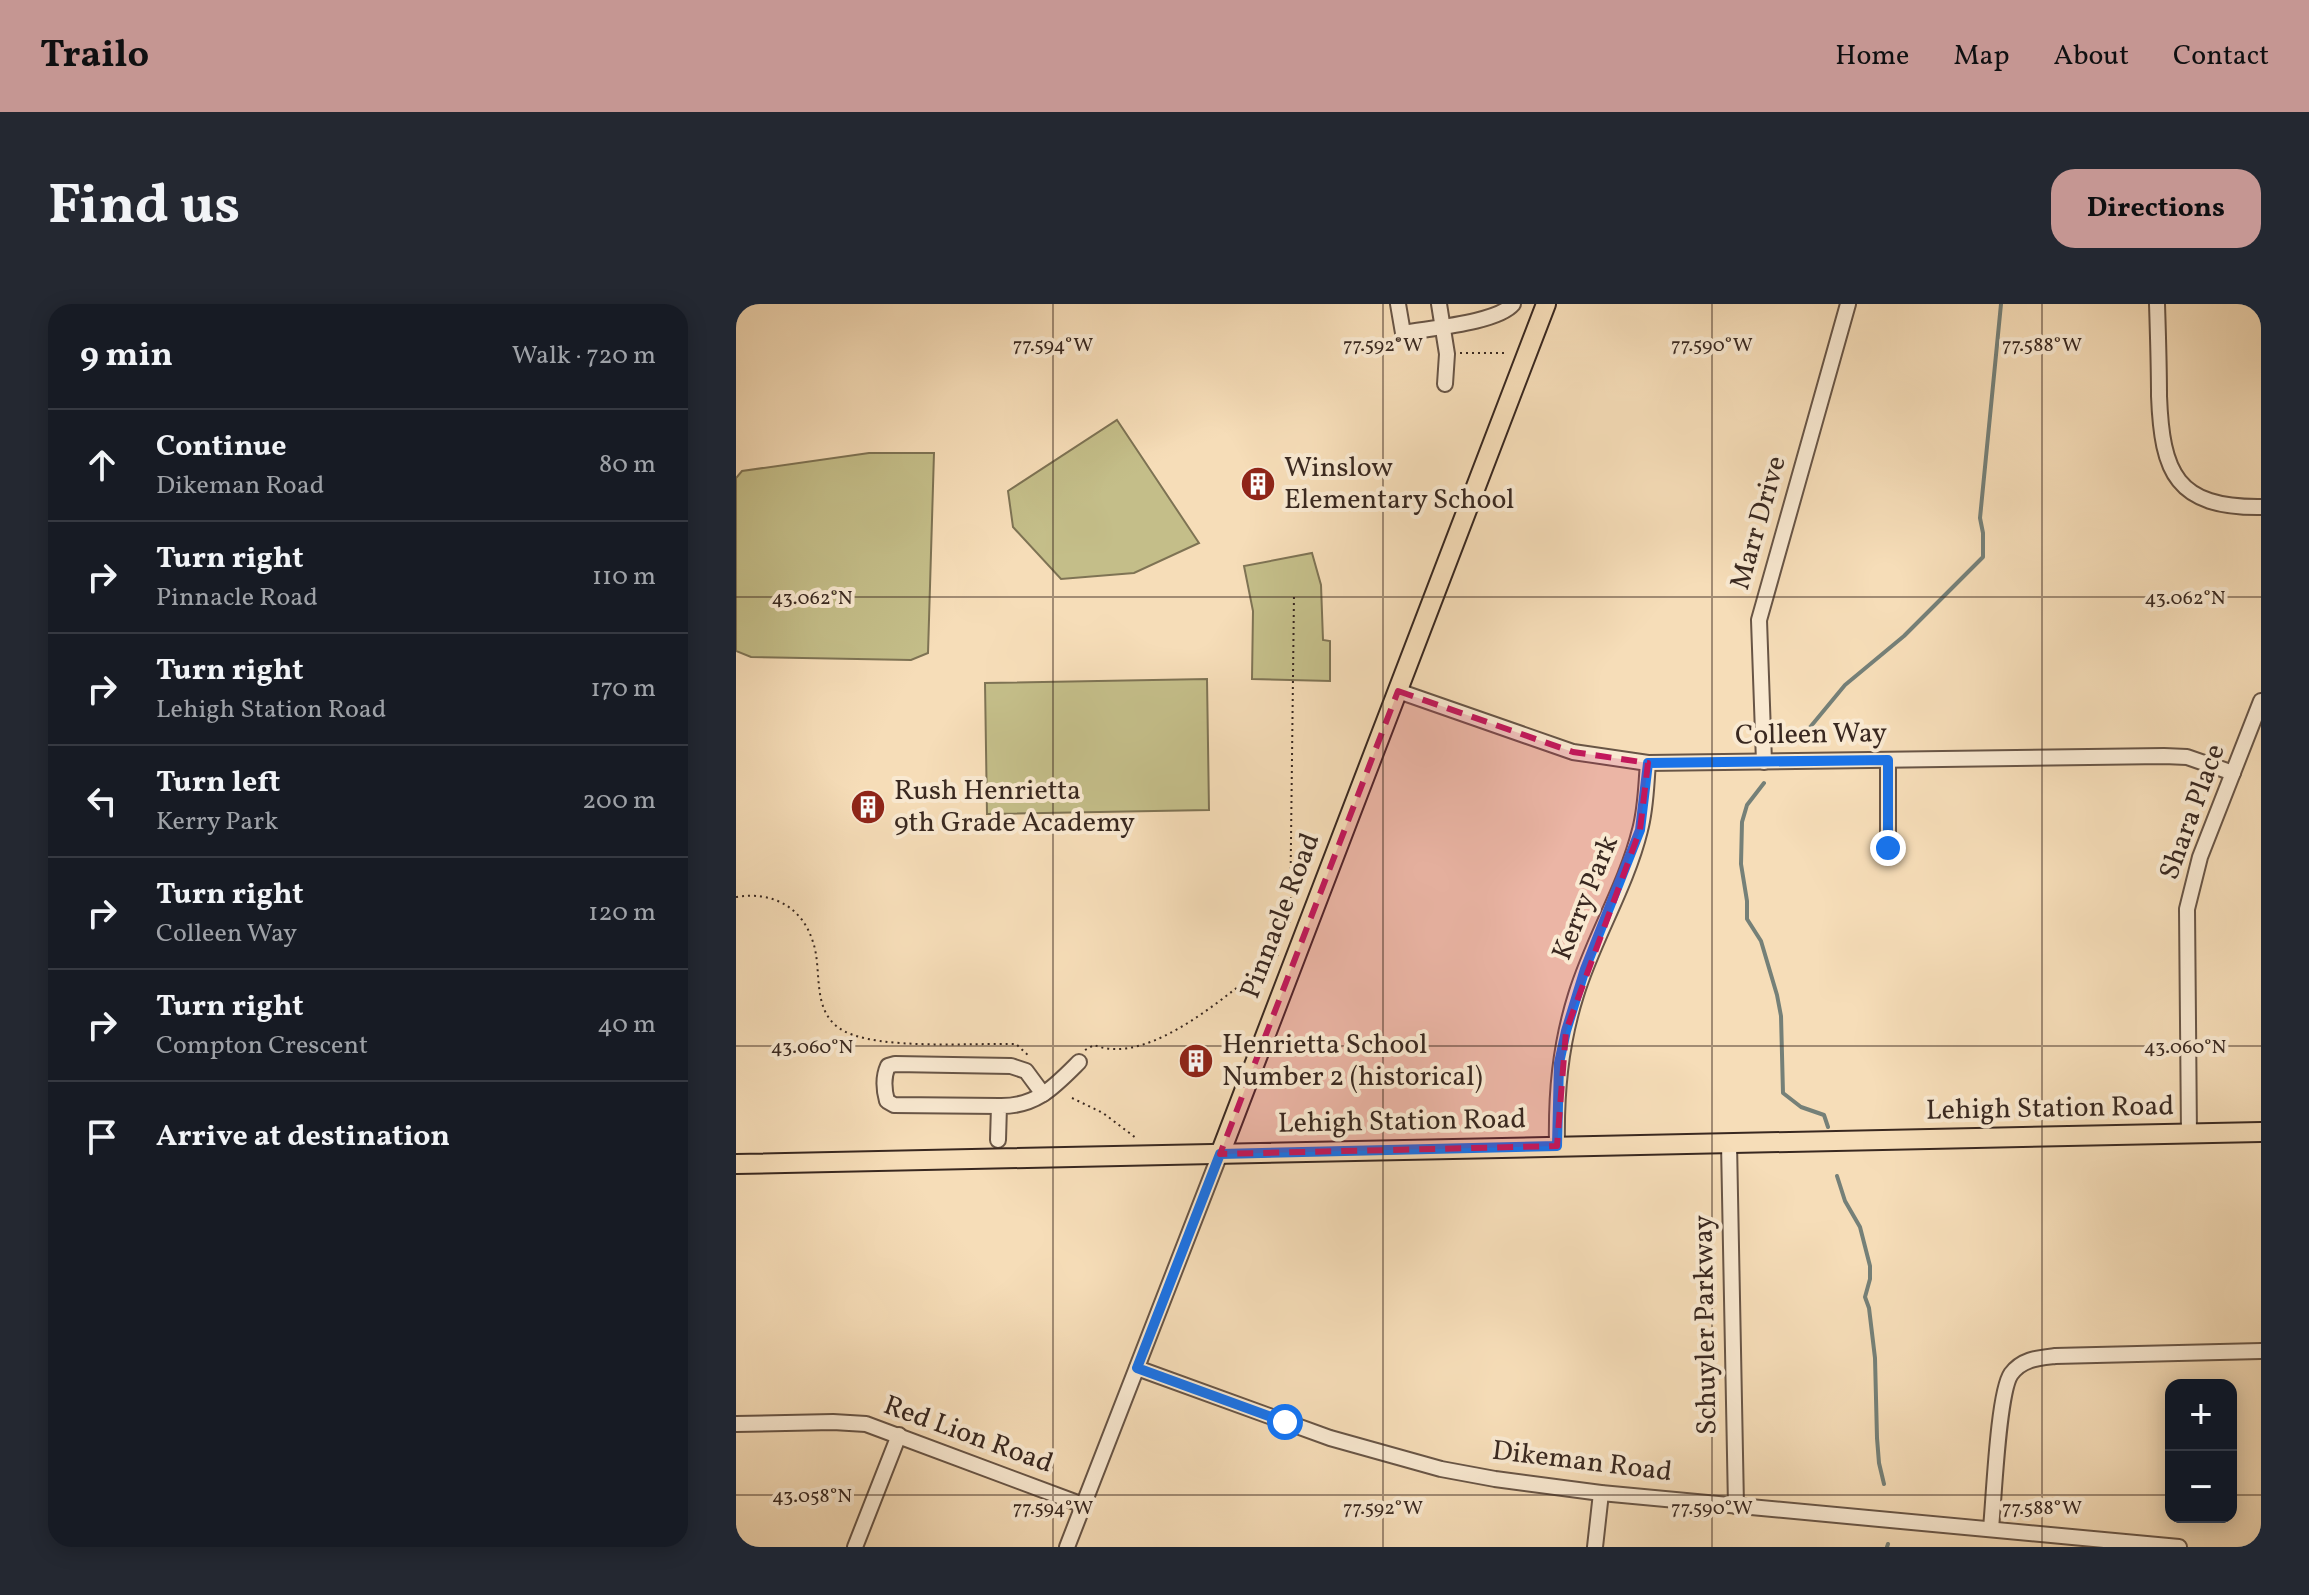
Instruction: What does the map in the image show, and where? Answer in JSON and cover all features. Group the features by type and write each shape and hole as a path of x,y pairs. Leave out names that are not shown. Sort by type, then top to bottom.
{"main road":[{"name":"Pinnacle Road","path":"1220,1154 1546,304"},
{"name":"Lehigh Station Road","path":"736,1164 2261,1132"}],"street":[{"path":"1398,304 1403,333 1501,314 1513,304"},
{"path":"1439,304 1447,354 1445,384"},
{"name":"Marr Drive","path":"1764,762 1759,620 1848,304"},
{"path":"2157,304 2160,432 2169,465 2185,486 2208,500 2238,507 2261,507"},
{"name":"Colleen Way","path":"1398,691 1573,752 1648,763 2176,756 2207,762 2233,773"},
{"name":"Shara Place","path":"2189,1135 2187,909 2200,857 2261,701"},
{"path":"1888,760 1888,848"},
{"name":"Kerry Park","path":"1557,1146 1557,1088 1566,1031 1585,969 1640,830 1648,763"},
{"path":"1043,1094 1026,1071 1011,1066 895,1064 888,1066 885,1073 887,1101 894,1105 999,1106 1029,1103 1043,1094 1080,1055"},
{"path":"998,1140 999,1106"},
{"name":"Schuyler Parkway","path":"1729,1143 1736,1506"},
{"name":"Pinnacle Road","path":"1067,1547 1220,1154"},
{"path":"1991,1528 2003,1400 2011,1374 2025,1362 2055,1356 2261,1351"},
{"name":"Dikeman Road","path":"1137,1368 1386,1455 1495,1479 1601,1493 2179,1547"},
{"name":"Red Lion Road","path":"736,1424 866,1424 1083,1505"},
{"path":"855,1547 899,1435"},
{"path":"1595,1547 1601,1493"}],"path":[{"path":"1459,353 1507,353"},
{"path":"1290,923 1294,594"},
{"path":"736,897 756,894 777,900 799,915 814,942 818,990 829,1016 842,1030 871,1042 969,1043"},
{"path":"1080,1055 1094,1045 1117,1051 1153,1043 1175,1032 1278,955"},
{"path":"1072,1098 1103,1113 1136,1138"}],"highlighted area":[{"path":"1398,691 1573,752 1648,763 1640,830 1566,1031 1557,1146 1220,1154 1228,1134"}],"shaded area":[{"path":"1117,420 1199,543 1134,573 1061,579 1013,527 1008,491"},
{"path":"869,453 934,453 928,653 911,660 751,657 736,651 736,478 742,471"},
{"path":"1312,553 1321,585 1323,640 1330,641 1330,681 1252,679 1253,611 1244,566"},
{"path":"1207,679 1209,810 987,814 985,683"}],"waterway":[{"path":"1797,743 1845,685 1904,636 1983,557 1980,518 2001,304"},
{"path":"1764,783 1747,805 1742,822 1741,864 1747,919 1761,941 1777,995 1781,1016 1783,1093 1801,1107 1824,1115 1828,1127"},
{"path":"1837,1176 1845,1201 1860,1227 1870,1266 1865,1297 1875,1358 1877,1438 1884,1484"}],"place":[{"name":"Winslow Elementary School","path":"1258,484"},
{"name":"Rush Henrietta 9th Grade Academy","path":"868,807"},
{"name":"Henrietta School Number 2 (historical)","path":"1196,1061"}],"route":[{"path":"1285,1422 1137,1368 1220,1154 1557,1146 1556,1100 1566,1031 1585,969 1640,830 1648,763 1888,760 1888,848"}]}
